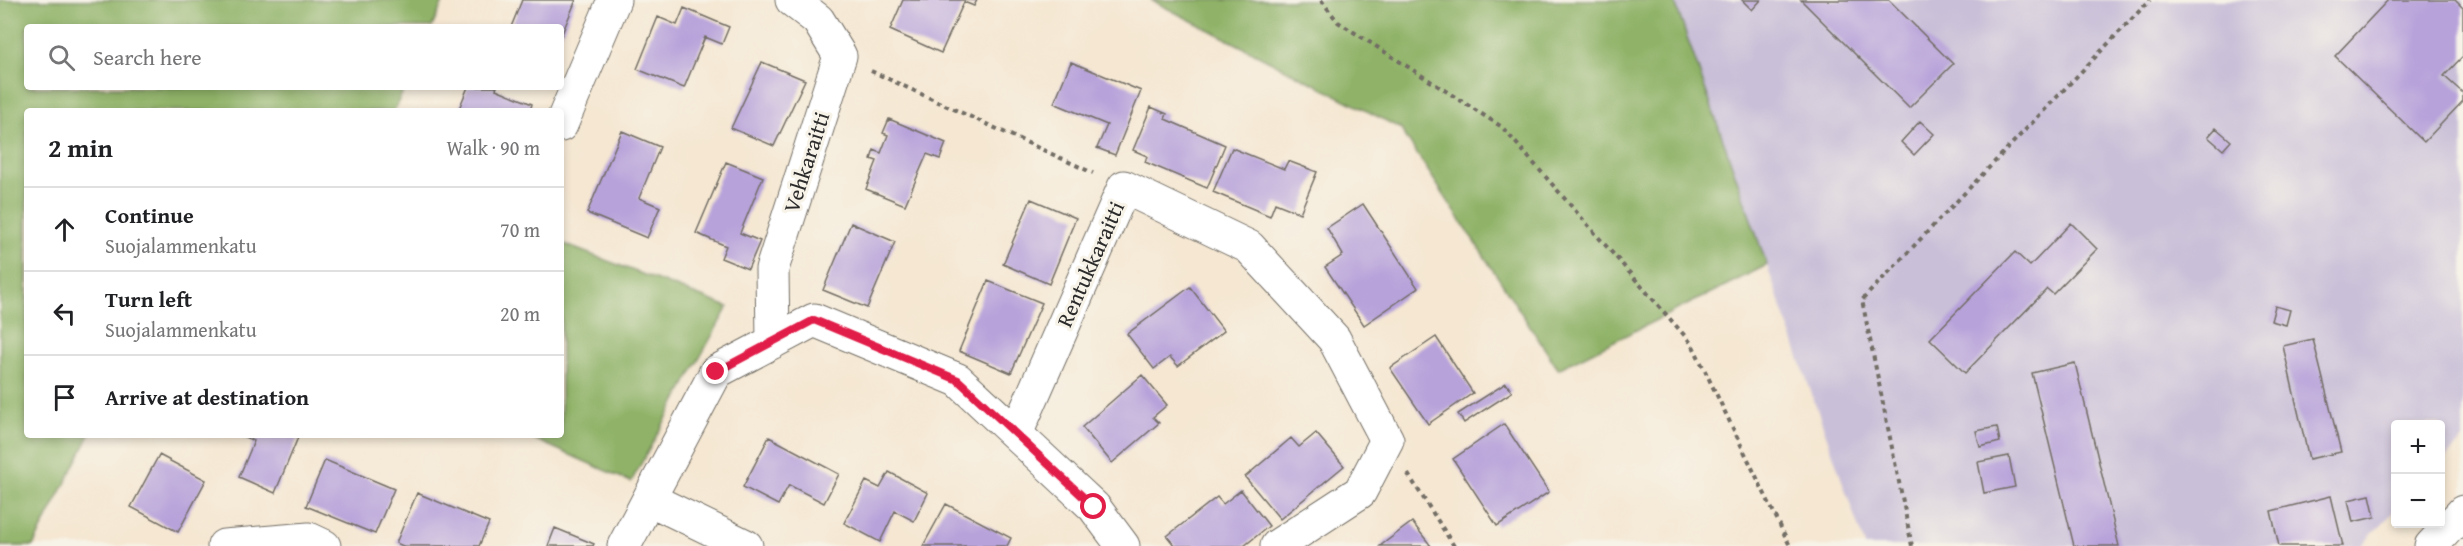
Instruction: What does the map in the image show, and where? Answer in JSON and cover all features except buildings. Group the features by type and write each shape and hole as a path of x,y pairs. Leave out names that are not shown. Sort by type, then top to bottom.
{"street":[{"path":"564,118 614,0"},
{"path":"792,0 818,20 840,56"},
{"name":"Vehkaraitti","path":"773,342 772,269 840,56"},
{"name":"Rentukkaraitti","path":"1016,434 1124,187 1249,247 1334,339 1387,440"},
{"path":"624,546 716,372 814,320 958,380 1094,507 1123,546"},
{"path":"1277,546 1360,492 1387,440"},
{"path":"649,499 746,546"},
{"path":"2431,546 2463,512"},
{"path":"224,546 309,539 324,546"}],"path":[{"path":"1321,0 1338,22 1502,127 1692,344 1790,546"},
{"path":"1912,546 1862,300 2150,0"},
{"path":"840,56 1124,187"},
{"path":"1387,440 1454,546"}],"shaded area":[{"path":"1674,0 2463,0 2463,439 2445,459 2445,420 2391,420 2391,514 2361,546 1865,546"}],"green space":[{"path":"0,0 444,0 433,24 24,24 24,90 404,90 395,108 24,108 24,438 88,438 33,546 0,546"},
{"path":"1151,0 1674,0 1767,265 1558,369 1400,128"},
{"path":"564,244 728,307 631,482 532,438 564,438"}],"route":[{"path":"716,372 814,320 958,380 1094,507"}]}
